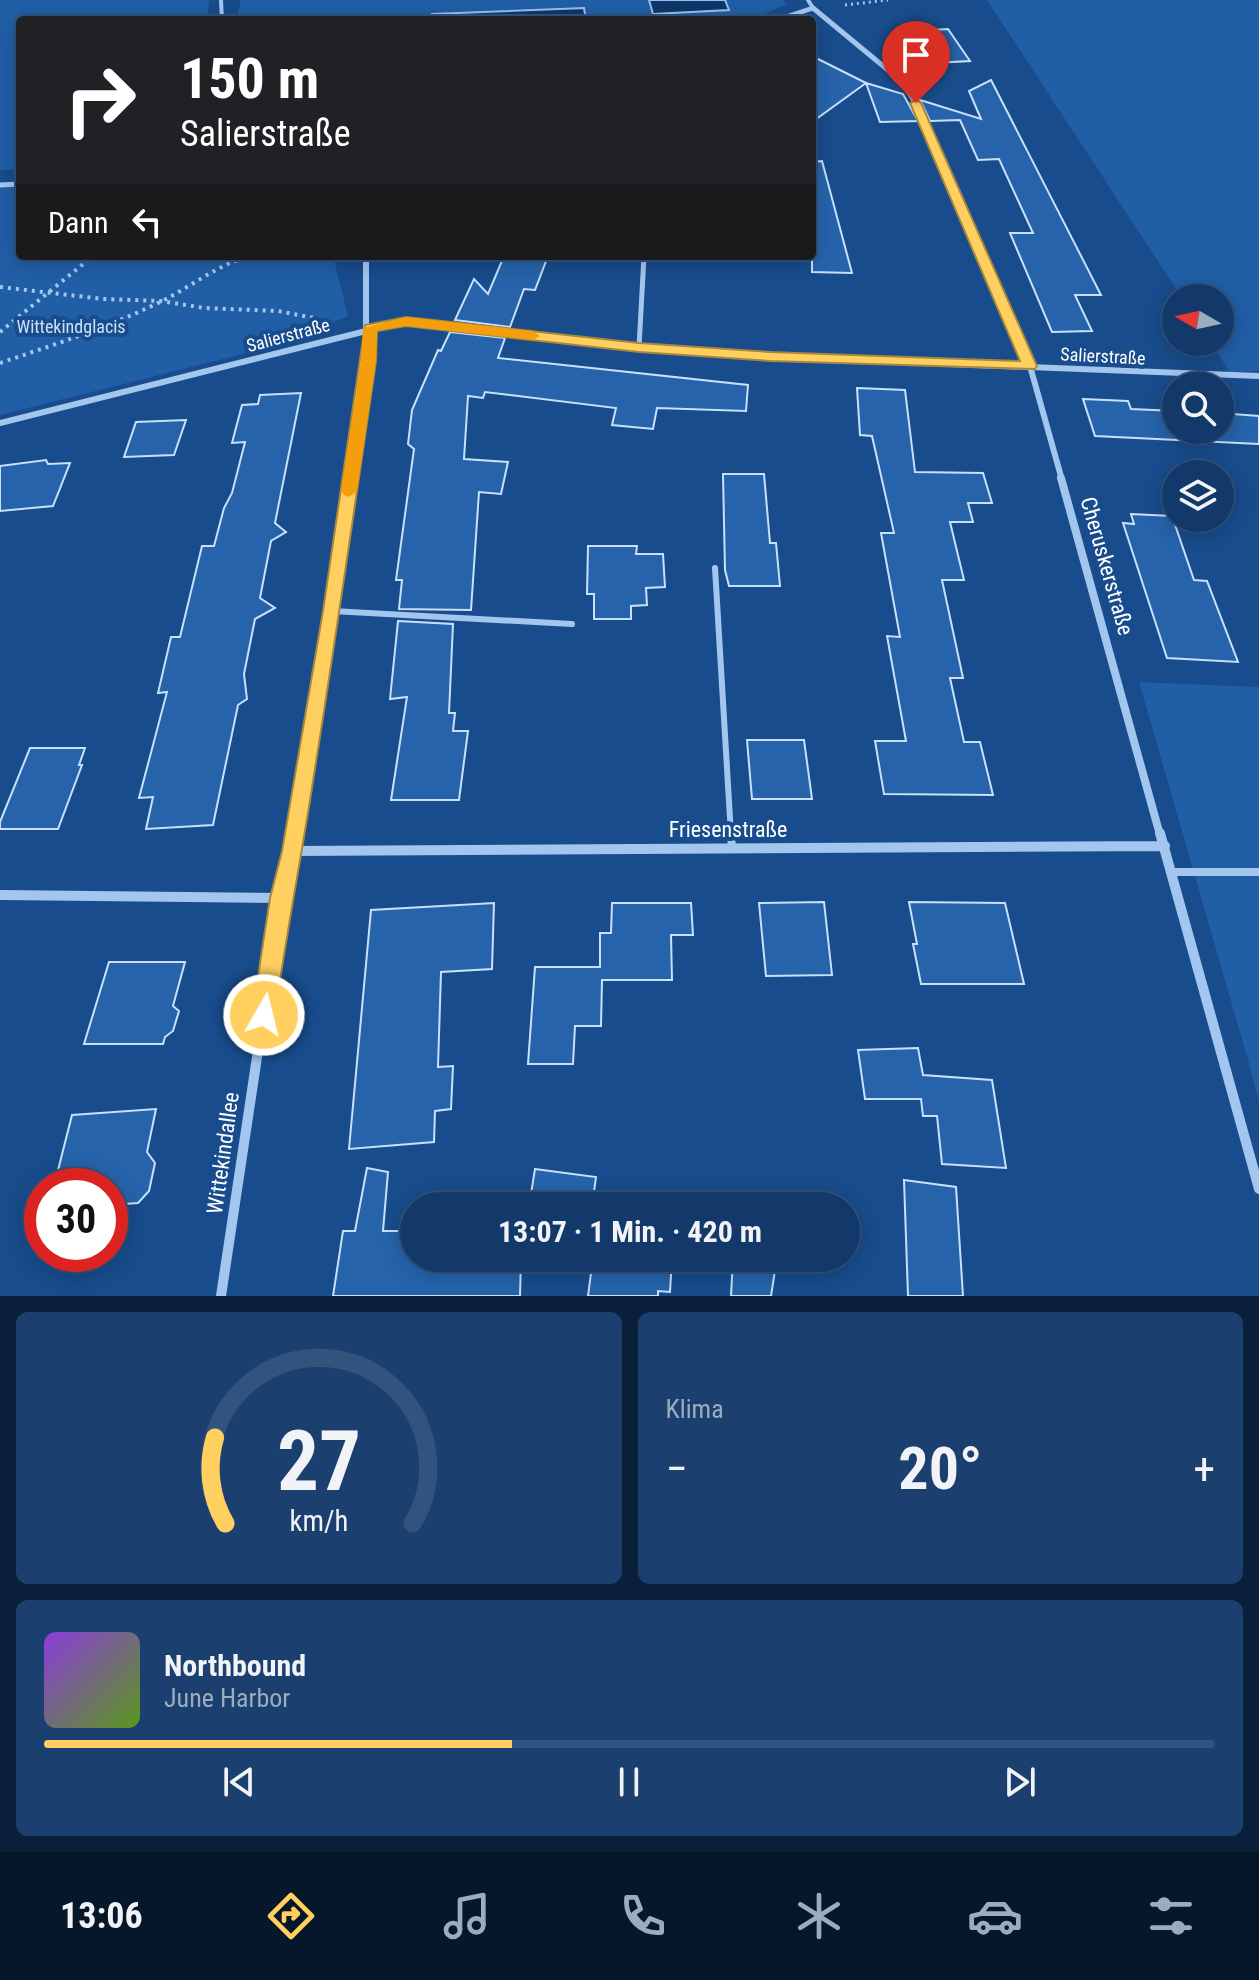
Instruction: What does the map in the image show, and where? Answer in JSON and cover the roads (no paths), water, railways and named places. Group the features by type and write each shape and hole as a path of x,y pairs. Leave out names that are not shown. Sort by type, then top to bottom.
{"street":[{"path":"789,16 813,8"},
{"name":"Cheruskerstraße","path":"813,8 900,80 916,103 1030,366 1259,1189"},
{"name":"Wittekindallee","path":"221,1296 281,898 292,851 332,611 369,361 366,260"},
{"name":"Salierstraße","path":"0,423 406,321 639,347 770,357 1259,376"},
{"name":"Friesenstraße","path":"292,851 1165,846"},
{"path":"0,895 281,898"}],"lane":[{"path":"808,0 813,8"},
{"path":"639,347 644,260"},
{"path":"715,568 732,849"},
{"path":"332,611 572,624"},
{"path":"1171,872 1259,872"}],"park label":[{"name":"Wittekindglacis","path":"71,326"}]}
